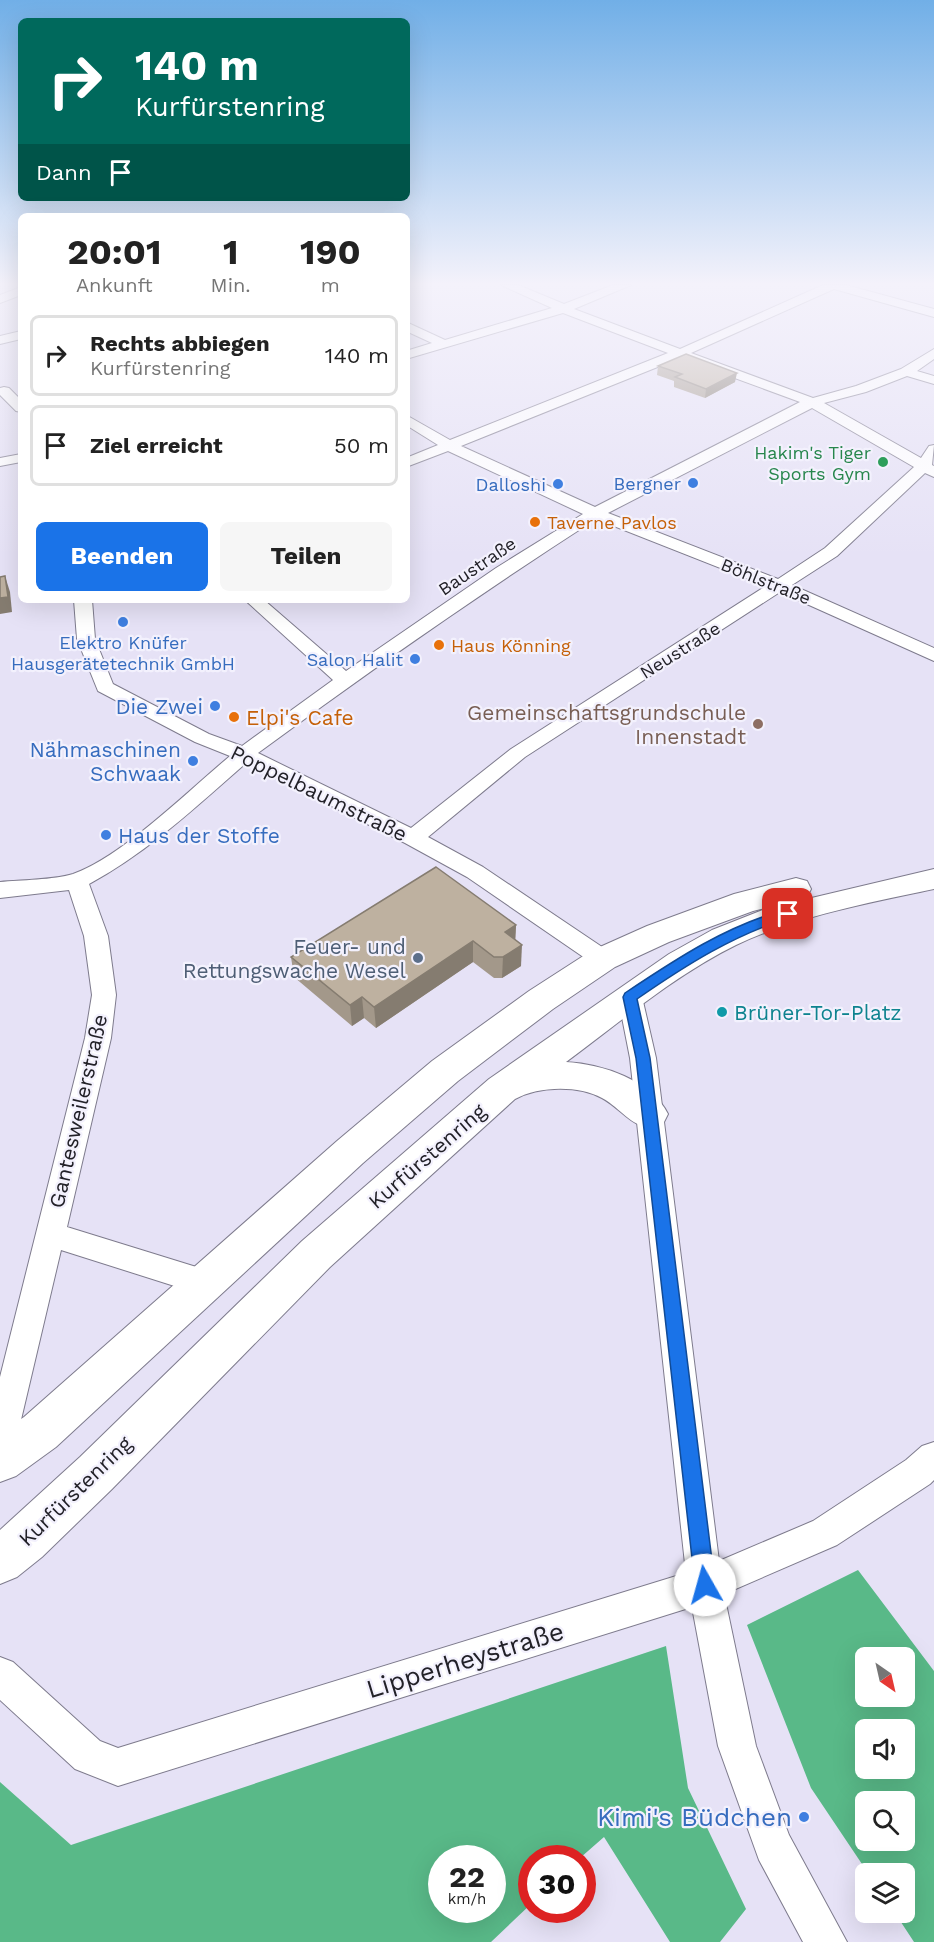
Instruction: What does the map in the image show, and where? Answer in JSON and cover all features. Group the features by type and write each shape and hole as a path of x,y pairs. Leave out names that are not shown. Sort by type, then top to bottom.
{"main road":[{"path":"0,1460 40,1432 350,1152 445,1071 541,999 603,959 658,934 745,902 840,878 934,859"},
{"name":"Kurfürstenring","path":"0,1560 25,1540 96,1473 316,1254 502,1089 690,957 765,920 880,890 934,879"},
{"path":"603,959 630,997"},
{"path":"502,1089 543,1076 580,1077 611,1086 650,1114"}],"street":[{"path":"410,461 625,376"},
{"path":"741,376 812,402 929,469"},
{"name":"Baustraße","path":"244,754 345,680 502,572 595,513 812,402 861,389 896,376"},
{"path":"919,376 934,380"},
{"path":"2,391 18,387"},
{"path":"2,391 18,405"},
{"name":"Böhlstraße","path":"410,421 449,446 595,513 781,586 934,655"},
{"name":"Neustraße","path":"413,838 518,753 831,552 929,469 934,449"},
{"path":"0,462 18,459"},
{"name":"Poppelbaumstraße","path":"83,603 86,639 105,687 202,738 244,754 413,838 475,872 603,959"},
{"path":"257,603 345,680"},
{"path":"0,890 77,881 113,862 148,837 244,754"},
{"name":"Gantesweilerstraße","path":"0,1441 98,1038 104,995 96,936 77,881"},
{"path":"630,997 643,1058 705,1585 737,1746 773,1846 825,1942"},
{"path":"50,1234 206,1283"},
{"name":"Lipperheystraße","path":"0,1675 88,1756 118,1767 705,1585 825,1533 918,1472 934,1458"}],"green space":[{"path":"858,1570 934,1671 934,1942 914,1942 902,1923 915,1923 915,1863 861,1863 811,1788 747,1625"},
{"path":"666,1646 688,1788 746,1909 720,1942 670,1942 604,1837 595,1845 518,1845 518,1916 491,1942 0,1942 0,1782 71,1845"}],"building":[{"path":"678,376 732,376 706,389 675,377"},
{"path":"5,576 8,597 0,598 0,577"},
{"name":"Feuer- und Rettungswache Wesel","path":"436,867 516,925 505,932 522,945 503,957 494,957 473,941 374,1007 362,997 350,1005 291,957"}],"place":[{"name":"Hakim's Tiger Sports Gym","path":"883,462"},
{"name":"Bergner","path":"693,483"},
{"name":"Dalloshi","path":"558,484"},
{"name":"Taverne Pavlos","path":"535,522"},
{"name":"Elektro Knüfer Hausgerätetechnik GmbH","path":"123,622"},
{"name":"Haus Könning","path":"439,645"},
{"name":"Salon Halit","path":"415,659"},
{"name":"Die Zwei","path":"215,706"},
{"name":"Elpi's Cafe","path":"234,717"},
{"name":"Gemeinschaftsgrundschule Innenstadt","path":"758,724"},
{"name":"Nähmaschinen Schwaak","path":"193,761"},
{"name":"Haus der Stoffe","path":"106,835"},
{"name":"Feuer- und Rettungswache Wesel","path":"418,958"},
{"name":"Brüner-Tor-Platz","path":"722,1012"},
{"name":"Kimi's Büdchen","path":"804,1817"}],"route":[{"path":"705,1585 643,1058 630,997 681,962 723,938 765,920 788,914"}]}
